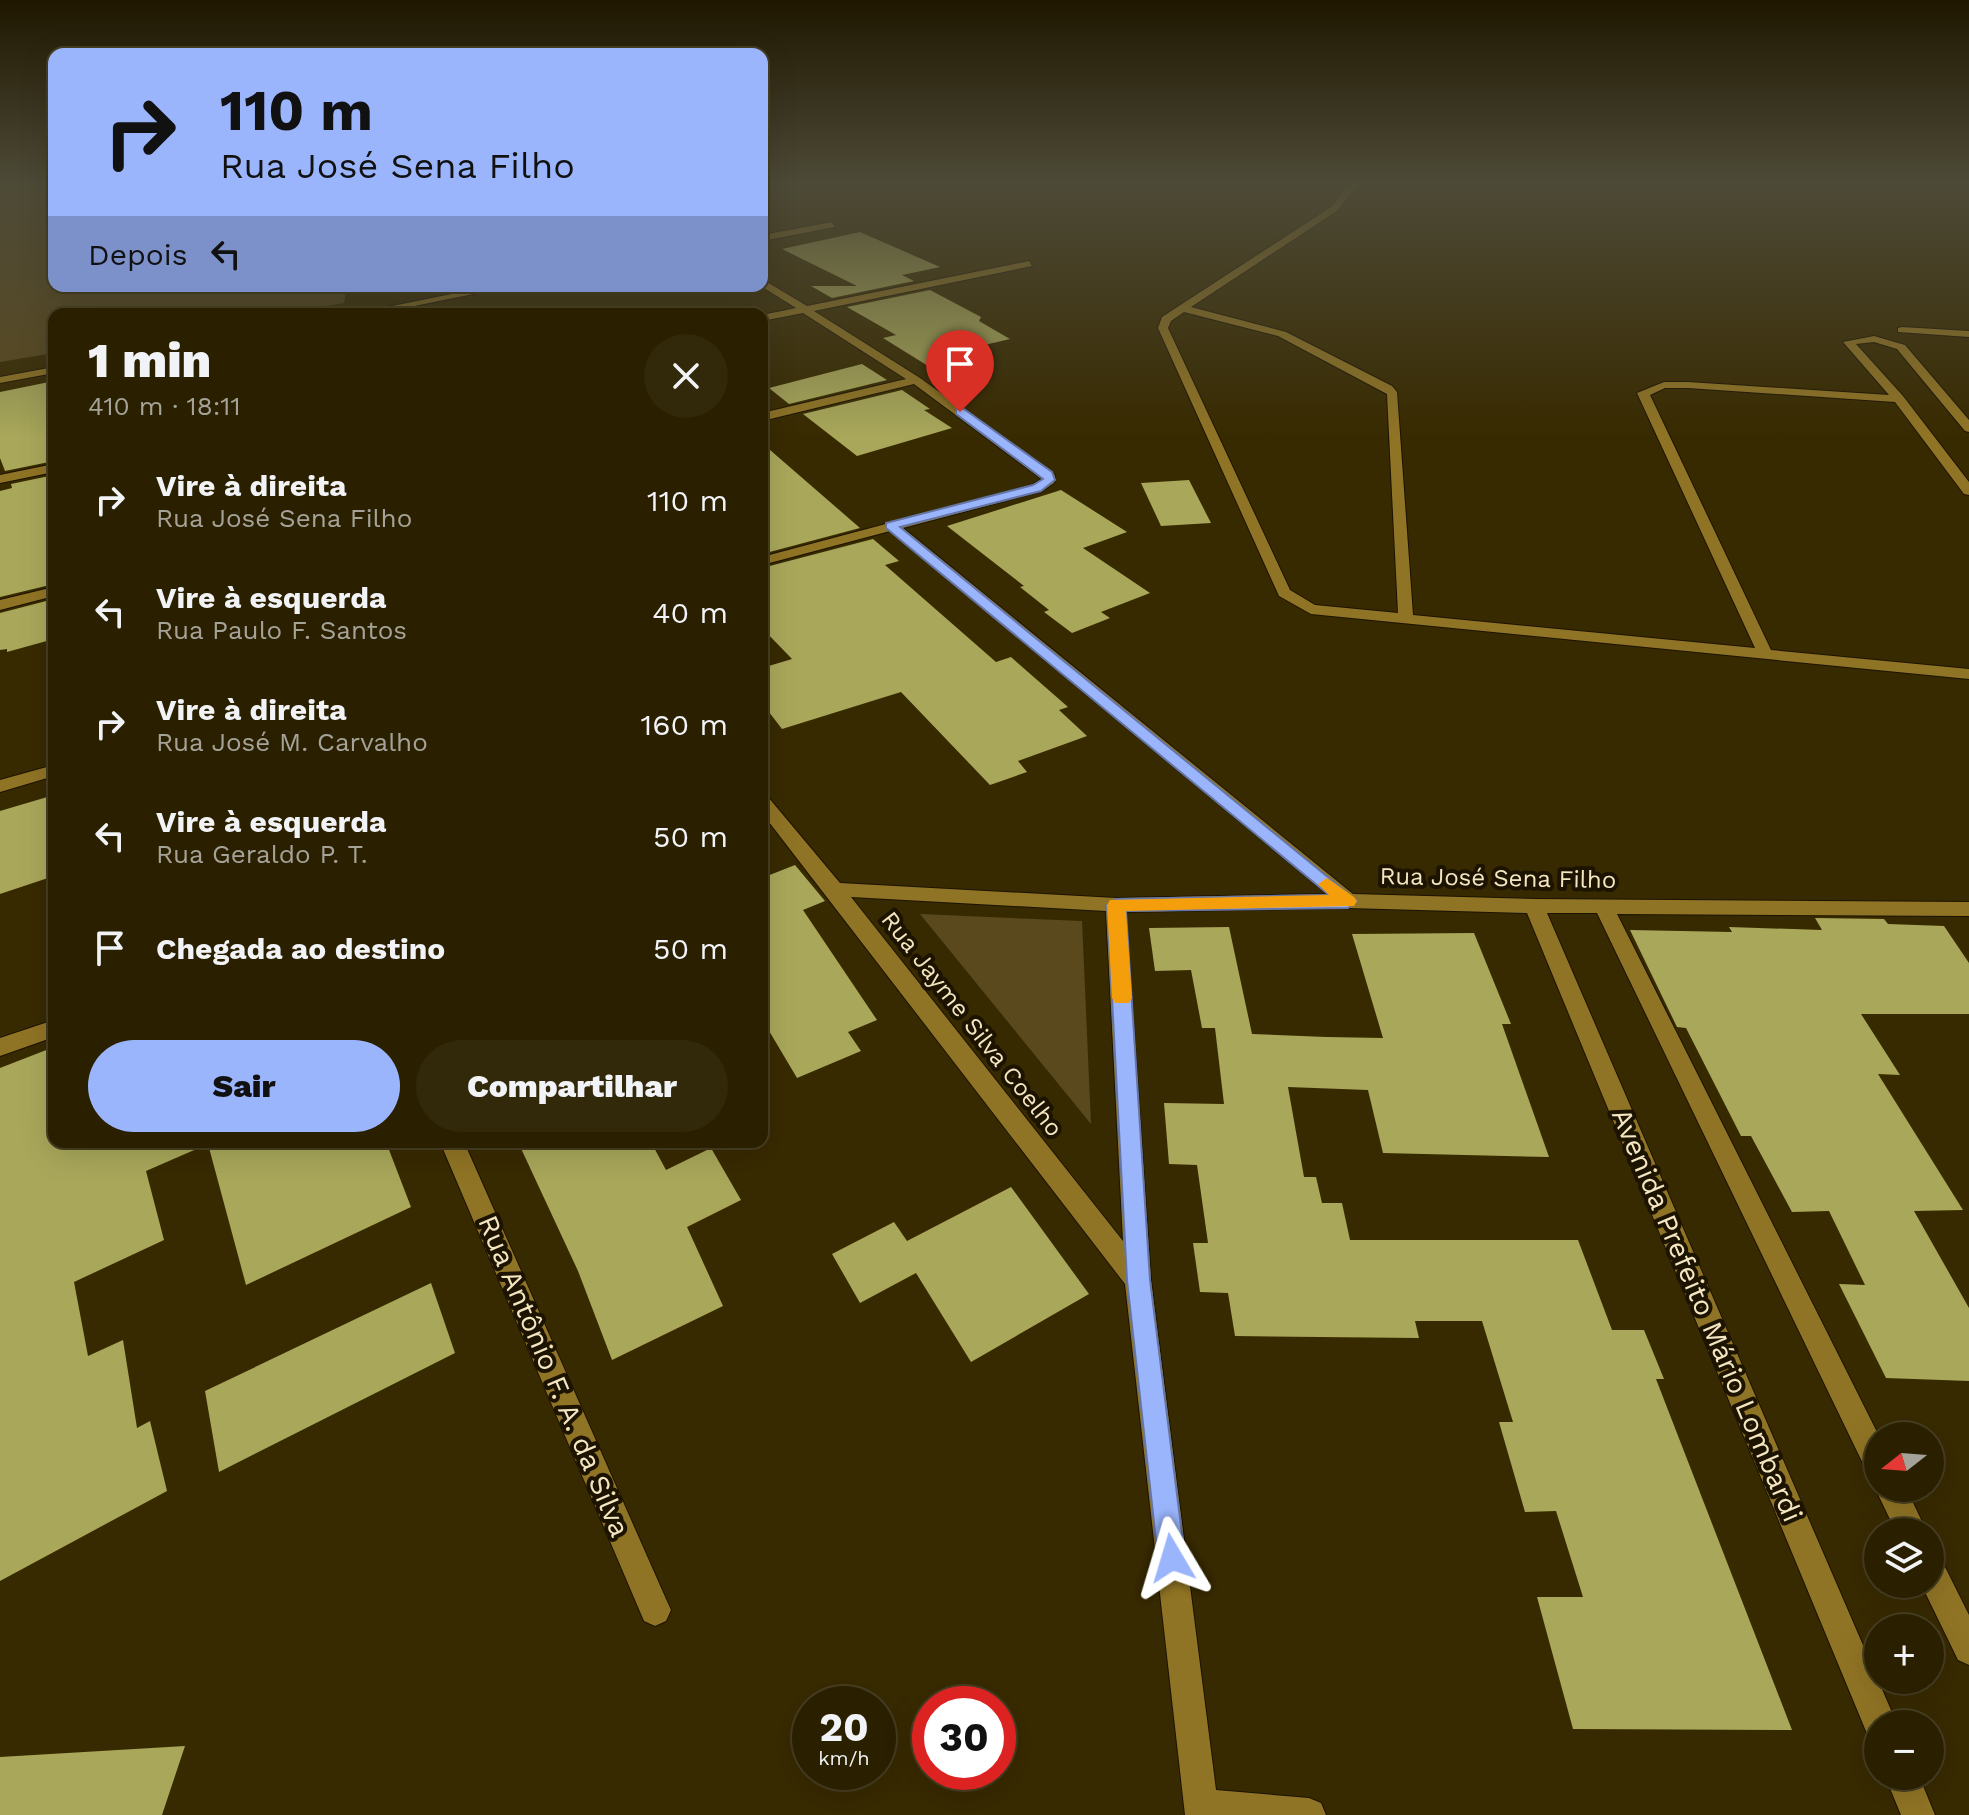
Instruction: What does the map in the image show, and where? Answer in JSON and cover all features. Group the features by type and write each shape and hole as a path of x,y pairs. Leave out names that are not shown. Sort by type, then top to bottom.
{"street":[{"path":"768,317 1010,268"},
{"path":"1244,268 1166,319 1163,328 1284,593 1311,609 1969,674"},
{"path":"768,286 916,380 1048,475 1049,480 1037,488 768,559"},
{"path":"404,308 479,292"},
{"path":"1183,308 1282,334 1388,388 1393,394 1406,618"},
{"path":"1902,330 1969,334"},
{"path":"1969,428 1901,347 1874,339 1848,342 1899,399 1969,491"},
{"path":"0,380 48,371"},
{"path":"768,416 916,380"},
{"path":"1765,653 1643,393 1664,385 1688,385 1899,399"},
{"path":"0,479 48,469"},
{"path":"891,525 1348,901"},
{"path":"0,605 48,593"},
{"path":"0,786 48,772"},
{"name":"Rua Jayme Silva Coelho","path":"768,808 1138,1280"},
{"name":"Rua José Sena Filho","path":"834,889 1116,905 1348,901 1534,906 1969,909"},
{"path":"1116,905 1138,1280 1202,1810 1309,1815"},
{"path":"1603,905 1864,1436"},
{"name":"Avenida Prefeito Mário Lombardi","path":"1534,906 1874,1710"},
{"path":"0,1047 48,1030"},
{"name":"Rua Antônio F. A. da Silva","path":"455,1148 655,1610"},
{"path":"1944,1598 1969,1649"},
{"path":"1908,1790 1918,1815"}],"shaded area":[{"path":"0,268 48,268 48,292 346,292 344,303 315,308 48,308 48,354 0,362"},
{"path":"920,914 1082,921 1091,1124"}],"building":[{"path":"820,268 937,268 902,275 914,281 832,298 811,286 857,286"},
{"path":"930,290 981,317 979,321 1010,339 967,349 987,363 941,374 883,338 896,335 847,307"},
{"path":"862,364 887,380 789,404 769,388"},
{"path":"48,382 48,462 5,471 0,458 0,392"},
{"path":"902,390 930,409 924,410 952,428 857,456 803,414"},
{"path":"768,448 860,528 768,552"},
{"path":"48,476 48,585 0,597 0,491 12,488 11,484"},
{"path":"1189,480 1211,523 1161,526 1141,483"},
{"path":"1061,490 1127,532 1083,548 1150,593 1101,612 1110,618 1072,633 1044,612 1049,610 1020,587 1024,586 947,526"},
{"path":"873,539 899,561 885,565 996,662 1011,657 1068,707 1059,710 1087,736 1018,761 1027,772 990,785 901,692 782,729 768,711 768,666 792,659 768,634 768,566"},
{"path":"48,601 48,641 7,652 7,649 0,650 0,613"},
{"path":"48,797 48,878 0,894 0,811"},
{"path":"795,865 825,901 803,910 877,1020 848,1032 861,1051 797,1078 768,1029 768,876"},
{"path":"1815,918 1884,919 1888,924 1944,926 1969,963 1969,1014 1861,1014 1900,1075 1878,1074 1963,1210 1914,1211 1969,1308 1969,1381 1886,1378 1839,1284 1865,1285 1829,1211 1792,1212 1751,1136 1741,1136 1686,1028 1677,1027 1630,930 1732,932 1729,927 1822,930"},
{"path":"1229,927 1252,1034 1326,1037 1383,1038 1352,934 1474,933 1511,1024 1502,1024 1549,1157 1383,1153 1368,1090 1288,1087 1304,1177 1316,1177 1322,1203 1342,1203 1350,1240 1578,1240 1612,1330 1644,1330 1664,1379 1656,1379 1792,1730 1573,1729 1537,1597 1583,1597 1556,1511 1525,1512 1499,1422 1513,1422 1482,1321 1415,1321 1419,1338 1235,1336 1228,1293 1200,1292 1193,1243 1208,1243 1197,1165 1169,1164 1164,1103 1224,1104 1215,1028 1202,1028 1191,970 1155,971 1149,928"},
{"path":"48,1049 48,1148 199,1148 146,1171 164,1240 74,1282 88,1356 123,1340 137,1428 150,1421 167,1491 0,1581 0,1068"},
{"path":"209,1148 388,1148 411,1207 246,1285"},
{"path":"521,1148 654,1148 666,1170 711,1148 741,1200 687,1227 723,1306 612,1360 578,1271"},
{"path":"1011,1187 1089,1294 971,1362 916,1273 860,1303 832,1254 894,1222 907,1241"},
{"path":"431,1283 455,1353 219,1472 205,1391"},
{"path":"185,1746 162,1815 0,1815 0,1757"}],"slow traffic":[{"path":"1122,998 1116,905 1348,901 1327,884"}],"route":[{"path":"960,412 1048,475 1049,480 1037,488 891,525 1348,901 1116,905 1138,1280 1172,1558"}]}
